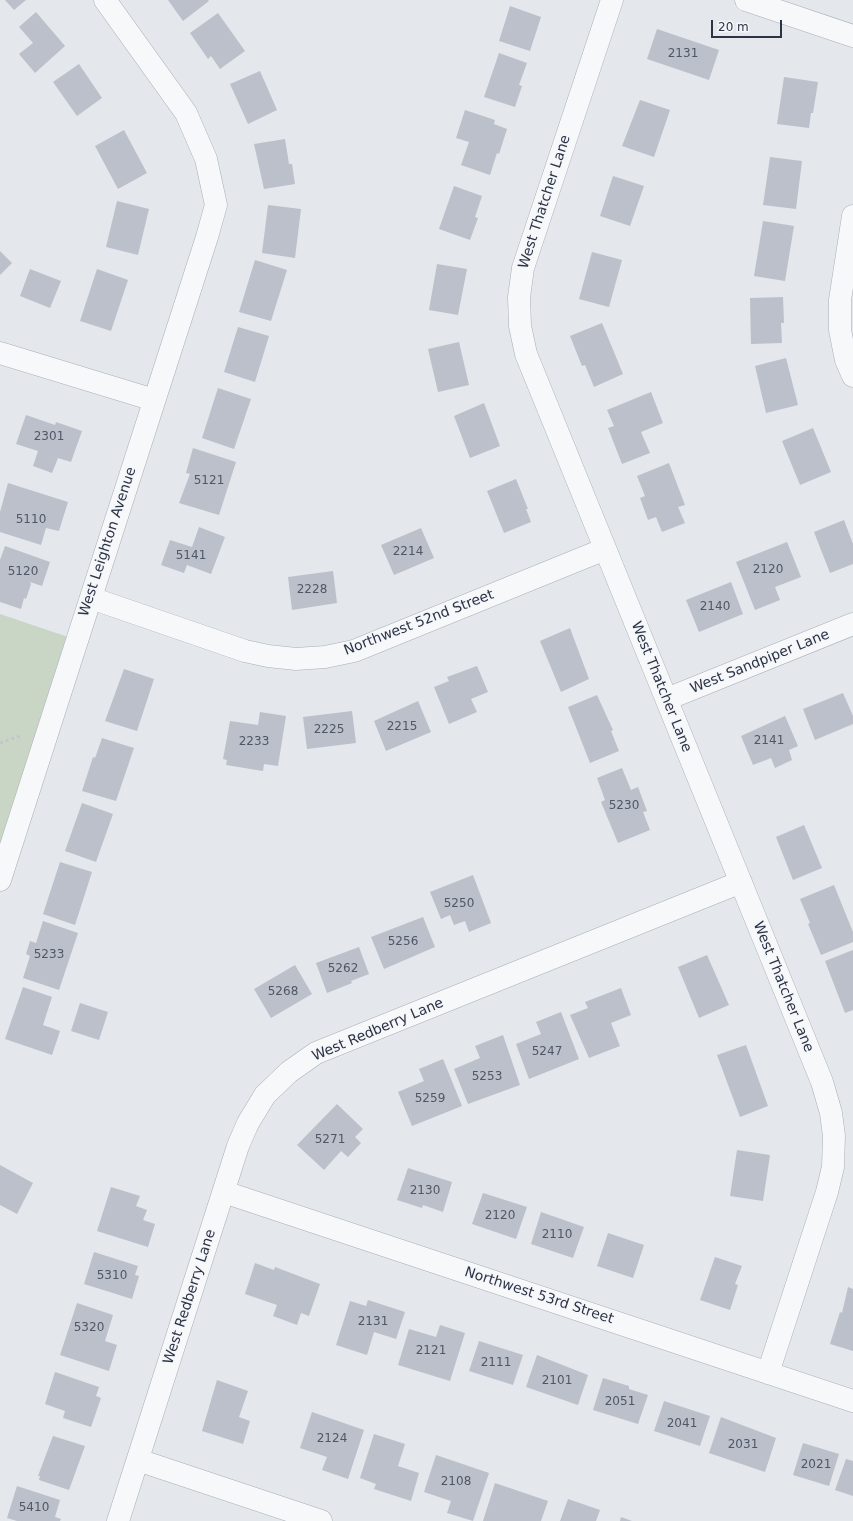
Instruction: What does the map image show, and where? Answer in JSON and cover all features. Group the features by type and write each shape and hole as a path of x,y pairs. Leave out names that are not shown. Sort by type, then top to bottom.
{"street":[{"name":"West Leighton Avenue","path":"0,880 216,205 206,159 186,114 105,0"},
{"name":"West Thatcher Lane","path":"612,0 523,268 519,297 520,326 526,354 822,1082 831,1113 834,1136 833,1167 827,1192 768,1372"},
{"path":"746,0 853,36"},
{"path":"853,216 840,300 840,330 846,360 853,376"},
{"path":"0,353 154,400"},
{"name":"Northwest 52nd Street","path":"91,598 244,651 268,656 296,659 326,657 354,651 605,549"},
{"name":"West Sandpiper Lane","path":"667,699 853,624"},
{"name":"West Redberry Lane","path":"118,1521 224,1192 248,1123 265,1096 289,1072 316,1053 741,882"},
{"name":"Northwest 53rd Street","path":"224,1192 853,1401"},
{"path":"138,1460 321,1521"}],"path":[{"path":"0,743 20,736"}],"green space":[{"path":"0,614 77,640 0,880"}],"building":[{"path":"5,0 26,0 14,10"},
{"path":"168,0 208,0 209,1 183,21"},
{"path":"510,6 541,17 530,51 499,41"},
{"path":"36,12 65,46 35,73 19,54 33,43 19,27"},
{"path":"218,13 245,51 220,69 211,56 208,59 190,33"},
{"path":"657,29 719,50 709,80 647,59"},
{"path":"499,53 527,63 519,85 522,86 515,107 484,97"},
{"path":"79,64 102,98 77,116 53,82"},
{"path":"260,71 277,110 248,124 230,84"},
{"path":"784,77 818,82 809,128 777,124"},
{"path":"640,100 670,110 654,157 622,146"},
{"path":"465,110 495,120 494,124 507,129 490,175 461,165 469,142 456,138"},
{"path":"124,130 147,173 118,189 95,146"},
{"path":"285,139 289,164 292,164 295,184 264,189 254,144"},
{"path":"770,157 802,161 796,209 763,205"},
{"path":"613,176 644,186 630,226 600,216"},
{"path":"454,186 482,196 475,217 478,218 470,240 439,229"},
{"path":"117,201 149,209 138,255 106,247"},
{"path":"268,205 301,209 295,258 262,253"},
{"path":"763,221 794,226 785,281 754,276"},
{"path":"0,251 12,263 0,275"},
{"path":"592,252 622,260 609,307 579,299"},
{"path":"255,260 287,270 271,321 239,312"},
{"path":"437,264 467,269 458,315 429,310"},
{"path":"30,269 61,281 50,308 20,296"},
{"path":"97,269 128,280 111,331 80,321"},
{"path":"783,297 784,323 781,323 782,343 751,344 750,298"},
{"path":"602,323 623,374 594,387 585,365 582,366 570,336"},
{"path":"238,327 269,336 255,382 224,372"},
{"path":"459,342 469,385 438,392 428,349"},
{"path":"786,358 798,405 766,413 755,366"},
{"path":"218,388 251,399 234,449 202,438"},
{"path":"651,392 663,423 641,432 650,453 622,464 608,428 614,426 607,410"},
{"path":"484,403 500,446 470,458 454,416"},
{"path":"26,415 55,425 56,422 82,431 71,462 58,458 52,473 33,466 38,451 16,444"},
{"path":"813,428 831,472 800,485 782,441"},
{"path":"193,448 236,462 219,515 179,503 190,474 186,473"},
{"path":"669,463 685,505 678,507 685,523 662,532 656,517 648,520 640,498 645,496 637,476"},
{"path":"516,479 528,509 526,509 531,522 504,533 487,491"},
{"path":"8,483 68,502 59,531 46,528 41,545 0,532 0,512"},
{"path":"844,520 853,544 853,564 830,573 814,532"},
{"path":"199,527 225,537 211,574 187,565 184,573 161,565 170,540 192,547"},
{"path":"421,528 434,558 394,575 381,545"},
{"path":"787,542 801,577 775,587 780,600 755,610 736,562"},
{"path":"5,546 50,562 42,586 30,582 31,584 26,599 24,598 21,609 0,602 0,560"},
{"path":"333,571 337,603 292,610 288,577"},
{"path":"731,582 743,614 699,632 686,600"},
{"path":"570,628 589,679 561,692 540,641"},
{"path":"477,666 488,692 471,699 477,712 449,724 434,687 449,681 447,677"},
{"path":"124,669 154,679 137,731 105,721"},
{"path":"843,693 853,716 853,724 815,740 803,709"},
{"path":"597,695 613,730 611,731 619,751 590,763 568,707"},
{"path":"418,701 431,732 386,751 374,721"},
{"path":"352,711 356,743 307,749 303,717"},
{"path":"260,712 286,716 278,766 264,764 263,771 226,765 227,760 223,759 230,721 258,725"},
{"path":"785,716 798,746 789,750 792,760 775,768 771,758 753,765 741,736"},
{"path":"102,738 134,748 116,801 82,791 93,757 95,758"},
{"path":"622,768 631,790 638,787 647,811 643,812 650,830 618,843 601,802 605,800 597,778"},
{"path":"82,803 113,814 96,862 65,851"},
{"path":"804,825 822,868 793,880 776,837"},
{"path":"60,862 92,872 75,925 43,914"},
{"path":"473,875 491,923 469,932 465,921 454,925 450,915 441,919 430,892"},
{"path":"834,885 853,932 853,942 821,955 808,924 810,923 800,899"},
{"path":"423,917 435,947 384,969 371,937"},
{"path":"43,921 78,933 59,990 23,978 30,956 26,954 30,941 36,943"},
{"path":"359,947 369,974 327,993 316,963"},
{"path":"853,950 853,1010 845,1013 825,961"},
{"path":"707,955 729,1005 699,1018 678,967"},
{"path":"295,965 312,994 271,1018 254,989"},
{"path":"23,987 52,997 43,1025 60,1031 52,1055 5,1039"},
{"path":"621,988 631,1015 611,1023 620,1046 589,1058 570,1015 588,1008 585,1002"},
{"path":"80,1003 108,1012 99,1040 71,1031"},
{"path":"561,1012 579,1059 529,1079 516,1044 541,1034 536,1022"},
{"path":"503,1035 520,1085 468,1104 454,1069 480,1058 475,1046"},
{"path":"746,1045 768,1106 740,1117 717,1055"},
{"path":"443,1059 462,1106 412,1126 398,1092 424,1081 419,1069"},
{"path":"337,1104 363,1129 355,1137 361,1143 348,1157 341,1151 324,1170 297,1145"},
{"path":"737,1150 770,1155 763,1201 730,1196"},
{"path":"0,1165 33,1183 17,1214 0,1205"},
{"path":"408,1168 452,1182 443,1212 423,1205 422,1208 397,1200"},
{"path":"111,1187 140,1196 136,1206 147,1210 143,1220 155,1224 148,1247 97,1231"},
{"path":"483,1193 527,1207 516,1239 472,1224"},
{"path":"541,1212 584,1227 573,1258 531,1244"},
{"path":"608,1233 644,1245 633,1278 597,1266"},
{"path":"94,1252 138,1266 135,1275 139,1276 132,1299 84,1284"},
{"path":"715,1257 742,1266 735,1284 738,1285 730,1310 700,1300"},
{"path":"255,1263 274,1270 275,1267 320,1284 309,1316 301,1313 297,1325 273,1316 277,1305 245,1294"},
{"path":"848,1287 853,1289 853,1351 830,1344 840,1312 842,1313"},
{"path":"368,1300 405,1312 396,1339 374,1332 367,1355 336,1345 350,1301 366,1306"},
{"path":"77,1303 113,1315 105,1341 117,1345 109,1371 60,1355"},
{"path":"440,1325 465,1333 450,1381 398,1365 409,1329 436,1337"},
{"path":"479,1341 523,1355 513,1385 469,1371"},
{"path":"537,1355 588,1375 578,1405 526,1387"},
{"path":"55,1372 99,1387 96,1396 101,1398 91,1427 63,1418 65,1411 45,1404"},
{"path":"603,1378 629,1386 629,1389 648,1395 638,1424 593,1410"},
{"path":"217,1380 248,1391 239,1417 250,1421 243,1444 202,1431"},
{"path":"664,1401 710,1416 700,1446 654,1431"},
{"path":"312,1412 364,1430 348,1479 322,1470 327,1457 300,1448"},
{"path":"721,1417 776,1438 765,1472 709,1453"},
{"path":"374,1434 405,1444 398,1466 419,1473 411,1501 374,1489 376,1484 360,1478"},
{"path":"53,1436 85,1446 69,1490 39,1480 40,1476 38,1476"},
{"path":"803,1443 839,1454 829,1486 793,1475"},
{"path":"436,1455 489,1473 473,1521 447,1513 451,1501 424,1492"},
{"path":"846,1459 853,1461 853,1496 835,1490"},
{"path":"495,1483 548,1501 541,1521 483,1521"},
{"path":"17,1486 60,1500 55,1517 61,1519 60,1521 17,1521 7,1518"},
{"path":"568,1499 600,1510 596,1521 560,1521"},
{"path":"621,1517 632,1521 620,1521"}]}
